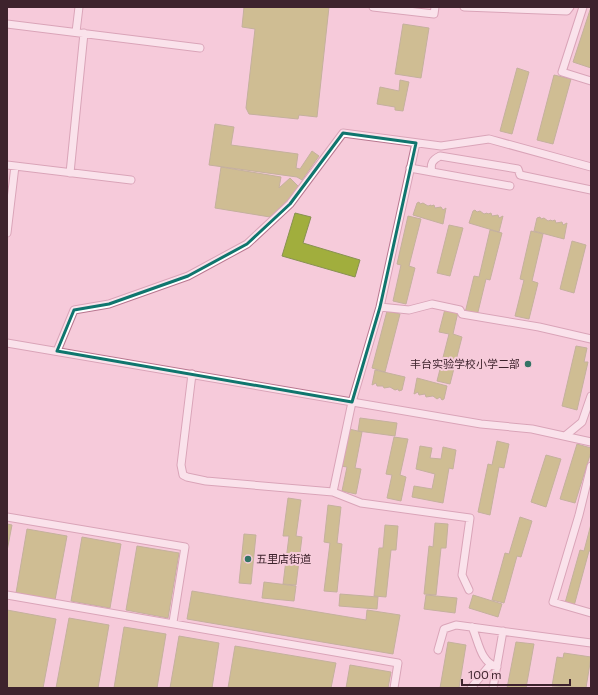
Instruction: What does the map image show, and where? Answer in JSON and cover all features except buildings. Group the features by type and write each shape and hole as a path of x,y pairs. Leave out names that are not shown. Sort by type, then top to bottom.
{"street":[{"path":"76,32 78,7"},
{"path":"373,7 404,9 434,14 435,7"},
{"path":"464,7 495,7 567,11 570,7"},
{"path":"583,7 562,72 591,81"},
{"path":"7,24 200,48"},
{"path":"70,173 84,33"},
{"path":"57,351 74,310 109,304 188,276 247,244 290,204 343,133 442,146 489,139 591,167"},
{"path":"333,492 352,402 380,307 416,143"},
{"path":"432,172 432,162 440,156 518,169 520,174 591,190"},
{"path":"7,165 131,180"},
{"path":"7,233 15,166"},
{"path":"410,168 510,186"},
{"path":"380,307 409,310 432,304 460,310 462,314 539,327 591,339"},
{"path":"7,343 481,424 532,429 591,442"},
{"path":"192,374 181,465 183,474 187,477 206,481 333,492 361,503 470,518 462,575 469,590"},
{"path":"565,436 582,422 591,396"},
{"path":"591,466 579,515 553,602 591,613"},
{"path":"7,517 185,547 173,622"},
{"path":"7,595 173,622 398,663 394,688"},
{"path":"438,650 444,629 456,625 591,643"},
{"path":"472,627 485,660 493,666"},
{"path":"493,688 493,666 503,631"},
{"path":"471,688 493,666"}],"highlighted area":[{"path":"343,133 416,143 380,307 352,402 57,351 74,310 109,304 188,276 247,244 290,204"}],"place":[{"name":"丰台实验学校小学二部","path":"528,364"},
{"name":"五里店街道","path":"248,559"}]}
